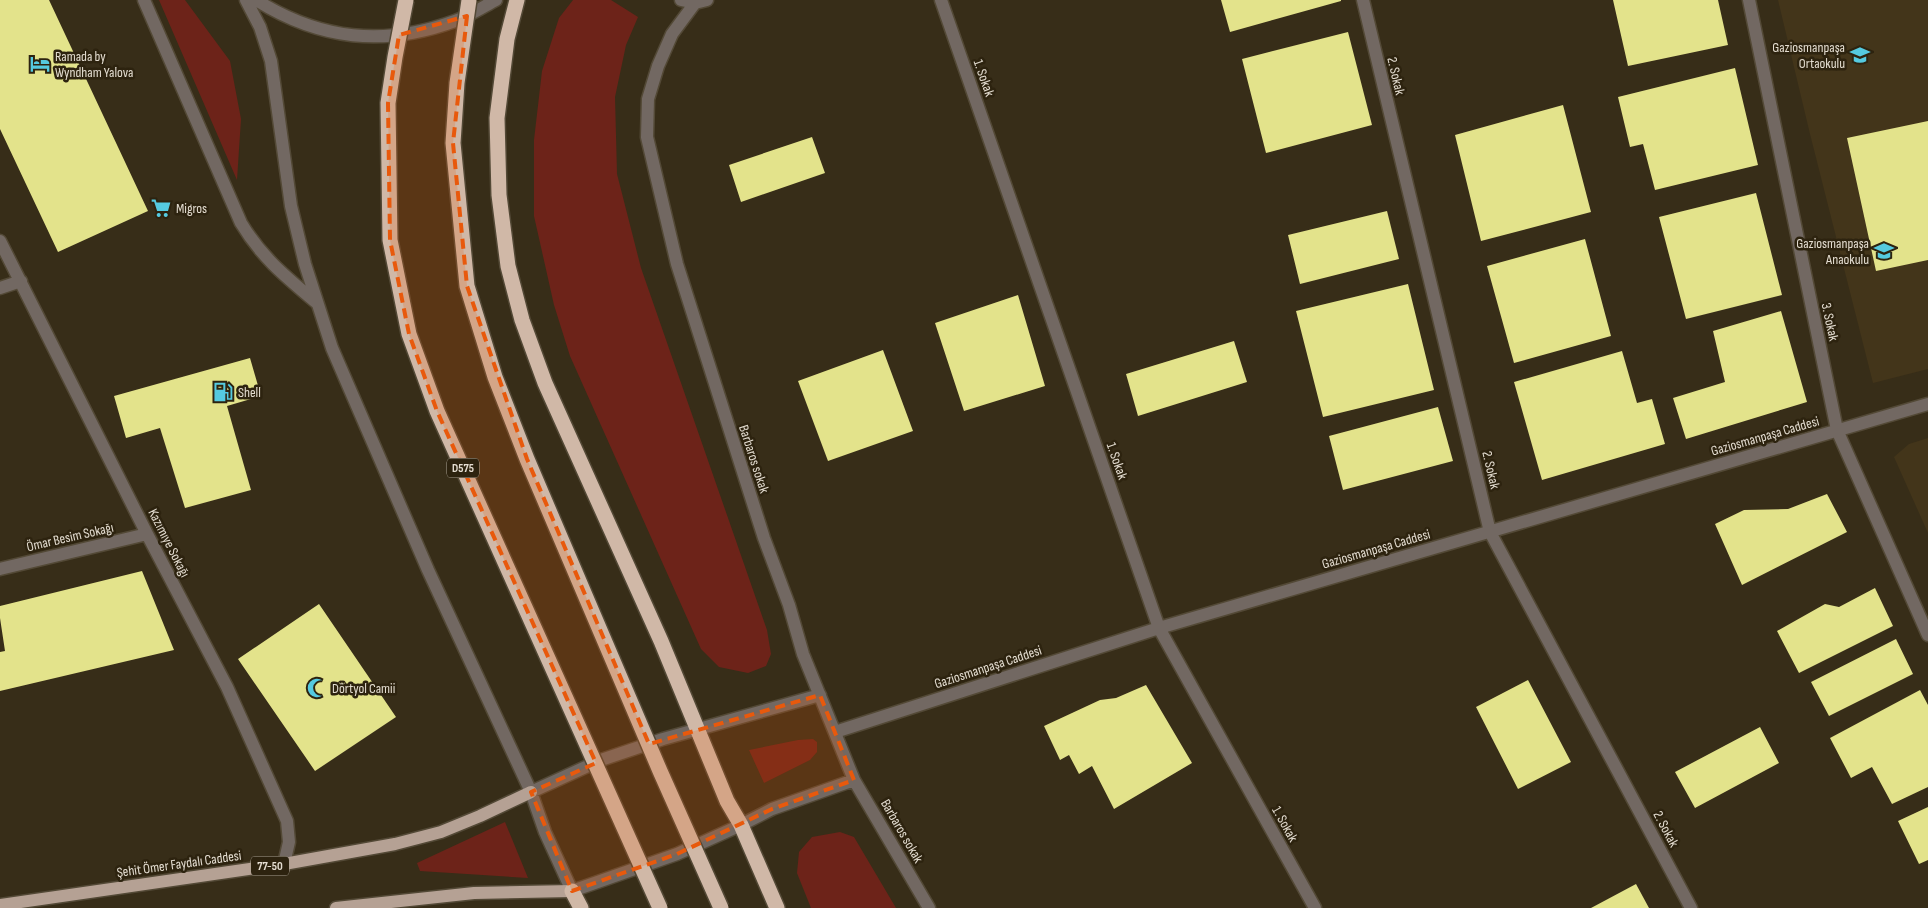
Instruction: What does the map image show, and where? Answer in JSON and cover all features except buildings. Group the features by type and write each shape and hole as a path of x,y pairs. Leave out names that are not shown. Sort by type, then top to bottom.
{"highway":[{"name":"D575","path":"406,0 388,103 388,157 390,240 409,334 437,411 660,908"},
{"path":"469,0 457,83 453,143 467,286 495,377 527,459 660,771 721,908"},
{"path":"517,0 507,39 497,118 499,195 508,266 522,320 544,383 661,641 728,801 742,825 777,908"},
{"path":"572,891 581,908"}],"main road":[{"name":"Şehit Ömer Faydalı Caddesi","path":"0,905 284,864 395,844 441,832 531,792"},
{"path":"336,908 400,904 474,893 572,891"}],"street":[{"path":"144,0 241,223 254,244 279,271 317,303"},
{"path":"246,0 260,27 271,60 291,206 305,264 332,348 428,570 531,792 545,832 572,891 676,854 742,825 772,809 854,780"},
{"path":"256,0 280,15 323,31 368,37 413,34 457,21 496,0"},
{"path":"681,0 695,3 708,0"},
{"name":"1. Sokak","path":"941,0 1159,628 1315,908"},
{"name":"2. Sokak","path":"1363,0 1490,532 1691,908"},
{"name":"3. Sokak","path":"1749,0 1837,430 1928,635"},
{"name":"Barbaros sokak","path":"695,3 672,34 658,66 648,99 647,137 677,264 764,538 789,605 803,654 854,780 929,908"},
{"name":"Kazımıye Sokağı","path":"0,241 147,534 227,687 287,821 289,842 284,864"},
{"path":"0,288 21,281"},
{"name":"Gaziosmanpaşa Caddesi","path":"835,732 1159,628 1928,404"},
{"name":"Ömar Besim Sokağı","path":"0,568 147,534"},
{"path":"531,792 601,760 697,729 820,696"}],"highlighted area":[{"path":"467,16 453,143 467,286 527,459 649,744 820,695 854,780 772,809 677,854 572,891 531,792 596,763 437,411 409,334 390,240 388,103 399,35"}],"shaded area":[{"path":"159,0 185,0 230,61 241,119 237,180"},
{"path":"573,0 611,0 638,17 626,45 615,97 617,174 641,268 767,630 771,654 766,666 748,673 719,667 701,649 570,356 554,305 534,216 534,140 542,71 559,18"},
{"path":"1778,0 1928,0 1928,369 1873,383"},
{"path":"1928,438 1928,533 1894,457 1909,444"},
{"path":"813,739 817,742 817,752 810,760 764,783 749,750 798,740"},
{"path":"505,822 528,878 420,871 417,863"},
{"path":"840,832 854,837 896,908 811,908 797,873 799,852 812,837"}],"place":[{"name":"Gaziosmanpaşa Ortaokulu","path":"1860,55"},
{"name":"Ramada by Wyndham Yalova","path":"40,64"},
{"name":"Migros","path":"161,208"},
{"name":"Gaziosmanpaşa Anaokulu","path":"1884,251"},
{"name":"Shell","path":"223,392"},
{"name":"Dörtyol Camii","path":"317,688"}]}
